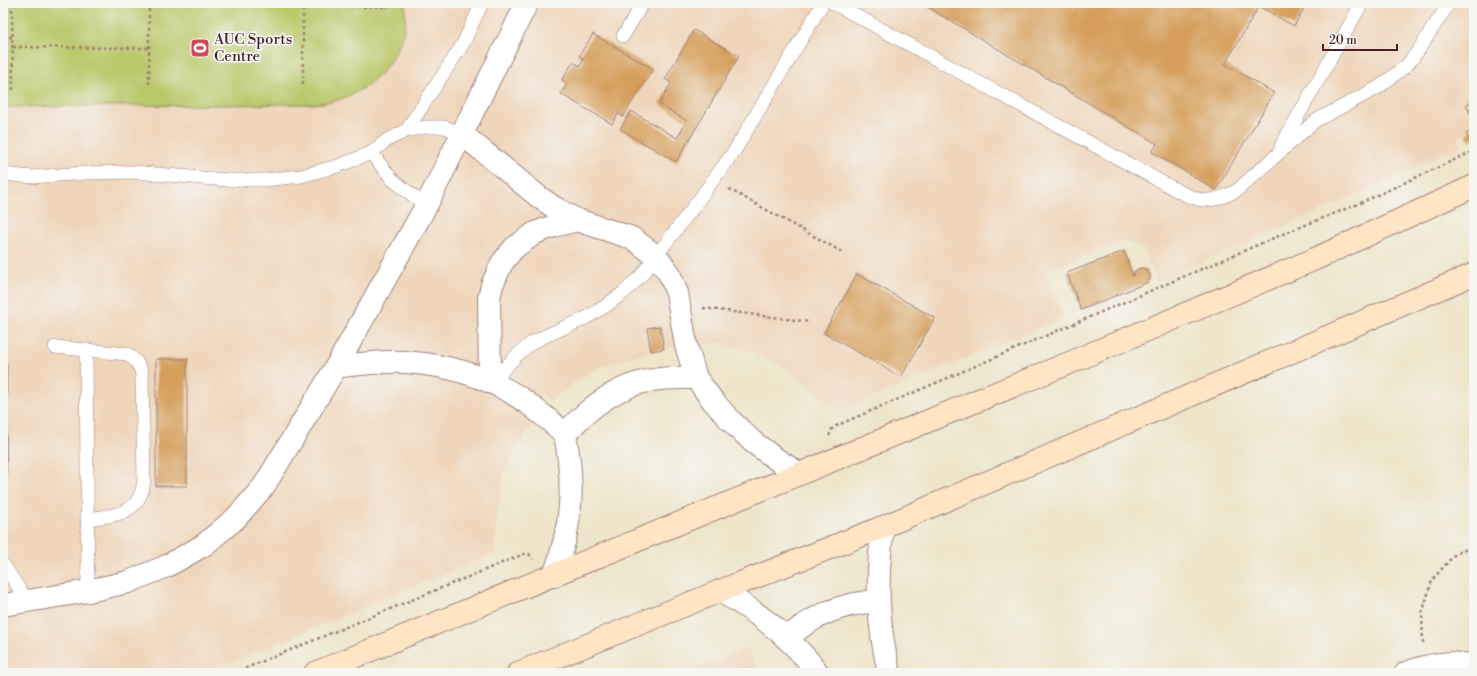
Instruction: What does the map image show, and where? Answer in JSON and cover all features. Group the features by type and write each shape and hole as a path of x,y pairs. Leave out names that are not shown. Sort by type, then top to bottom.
{"main road":[{"path":"315,673 1074,361 1315,259 1474,186"},
{"path":"518,673 883,527 1474,274"}],"street":[{"path":"3,605 88,591 128,582 167,566 204,545 236,518 264,486 336,367 426,206 527,3"},
{"path":"462,134 555,208 578,220 632,238 656,256 669,273 677,293 686,345 696,378 713,401 753,442 800,474"},
{"path":"493,383 489,298 492,285 502,263 514,248 535,233 554,226 578,220"},
{"path":"336,367 405,362 434,365 462,371 493,383 530,404 565,434 570,458 571,505 566,535 546,579"},
{"path":"565,434 578,418 595,404 613,393 632,385 652,380 696,378"},
{"path":"883,527 878,570 878,601 880,627 889,673"},
{"path":"720,591 744,604 766,620 810,661 818,673"},
{"path":"787,638 803,625 838,607 858,602 878,601"},
{"path":"1414,670 1444,663 1474,666"}],"lane":[{"path":"406,131 463,44 482,3"},
{"path":"623,36 643,3"},
{"path":"493,383 516,356 530,344 584,319 604,307 623,293 640,276 735,150 823,3"},
{"path":"833,3 1193,199 1207,201 1221,199 1236,191 1315,121 1379,87 1407,65 1449,3"},
{"path":"1276,155 1362,3"},
{"path":"3,174 32,177 86,173 134,172 226,180 264,180 301,176 338,166 371,153 387,140 406,131 425,127 445,127 462,134"},
{"path":"371,153 393,180 426,206"},
{"path":"55,347 127,354 135,359 140,366 142,375 144,481 142,491 138,500 131,508 122,513 88,519"},
{"path":"86,350 88,591"},
{"path":"3,564 28,602"}],"path":[{"path":"12,3 12,90"},
{"path":"149,3 149,87"},
{"path":"303,87 303,4 388,7"},
{"path":"3,36 12,36"},
{"path":"12,47 149,48"},
{"path":"837,458 829,437 832,429 838,425 1358,204 1474,151"},
{"path":"713,180 844,253"},
{"path":"679,305 810,322"},
{"path":"1414,670 1422,614 1432,580 1455,554 1474,546"},
{"path":"234,673 524,554 532,555 546,579"}],"shaded area":[{"path":"3,3 1474,3 1474,101 1466,106 1474,120 1474,128 1457,137 1461,146 1321,211 1156,282 1144,249 1124,241 1046,271 1063,318 840,411 788,369 752,352 722,343 686,345 651,351 607,364 579,379 551,401 540,393 523,413 533,422 514,453 504,474 496,524 495,553 205,673 3,673"},
{"path":"748,648 759,673 687,673"}],"green space":[{"name":"AUC Sports Centre","path":"3,3 405,3 405,24 397,49 383,71 363,88 333,101 313,104 3,107"}],"building":[{"path":"921,3 1067,3 1076,8 1080,3 1245,3 1257,10 1225,64 1274,93 1216,190 1152,152 1157,144"},
{"path":"1253,3 1307,3 1294,26"},
{"path":"694,30 739,56 676,162 620,129 631,111 677,138 687,121 659,104 671,83 665,79"},
{"path":"593,34 653,69 623,117 618,114 612,124 561,94 567,84 562,80 573,62 580,66 584,59 579,56"},
{"path":"1474,101 1474,120 1466,105"},
{"path":"1474,129 1474,138 1470,140 1466,134"},
{"path":"1124,251 1133,276 1134,272 1138,269 1142,268 1147,270 1150,278 1148,282 1081,310 1067,273"},
{"path":"857,274 935,318 901,377 824,333"},
{"path":"660,326 664,349 651,351 647,328"},
{"path":"156,359 187,359 187,486 156,486"},
{"path":"3,363 7,363 6,520 3,520"}],"place":[{"name":"AUC Sports Centre","path":"200,48"}]}
